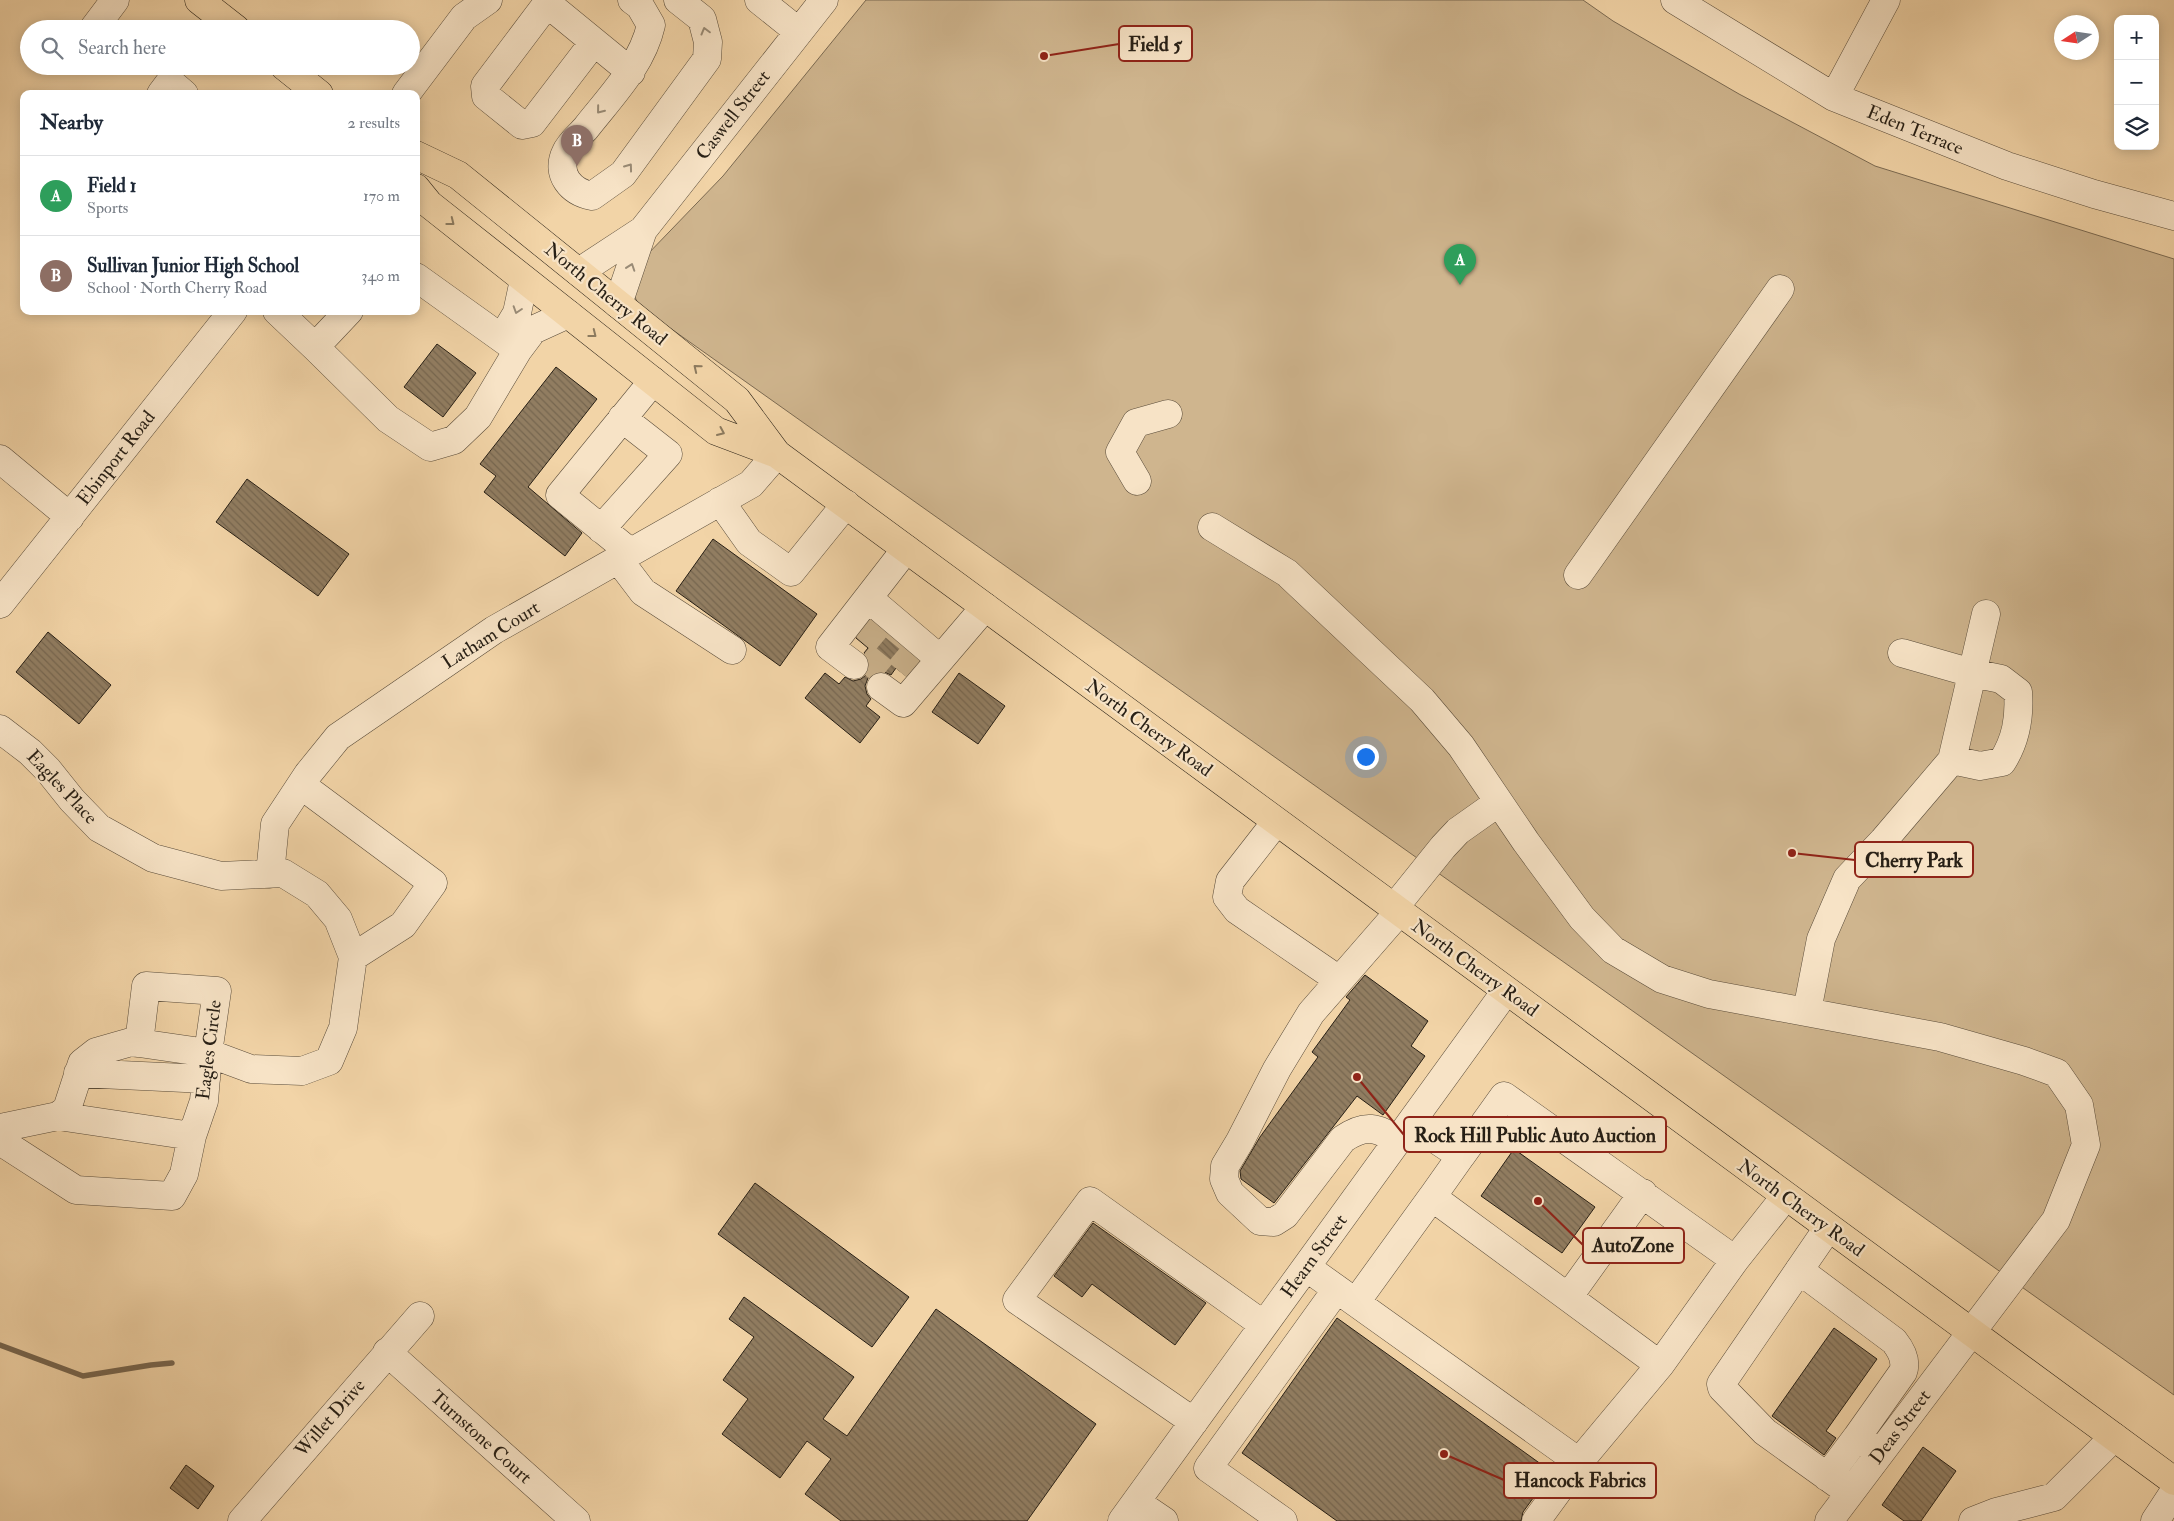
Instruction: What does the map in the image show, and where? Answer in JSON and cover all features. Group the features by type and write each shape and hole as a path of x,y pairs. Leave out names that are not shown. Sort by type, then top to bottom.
{"main road":[{"path":"199,0 225,20"},
{"path":"295,75 314,90"},
{"name":"North Cherry Road","path":"420,157 458,174 737,400 777,454"},
{"name":"North Cherry Road","path":"420,193 429,204 716,431 777,454 1785,1197 2174,1481"}],"street":[{"path":"100,20 115,0"},
{"path":"420,73 464,9 488,0"},
{"path":"632,0 640,6 652,25 649,38 631,72 566,152 562,170 567,183 580,193 592,196 623,174 708,59 708,42 702,19 678,0"},
{"path":"759,0 799,32"},
{"name":"Caswell Street","path":"579,272 643,230 799,32 822,0"},
{"name":"Eden Terrace","path":"1676,0 1834,97 2007,166 2094,194 2171,208"},
{"path":"1834,97 1886,0"},
{"path":"594,42 631,72"},
{"path":"409,90 419,75"},
{"path":"164,90 170,82 179,90"},
{"name":"Caswell Street","path":"618,304 643,230"},
{"path":"420,280 510,344"},
{"path":"281,315 388,419 430,447 454,440 478,417 510,344 524,280"},
{"path":"1578,575 1780,289"},
{"path":"510,344 533,330 568,314"},
{"name":"Ebinport Road","path":"0,604 229,315"},
{"path":"315,347 345,315"},
{"path":"653,381 560,494 602,529 624,556 643,592 732,650"},
{"path":"1137,481 1120,452 1136,423 1168,414"},
{"path":"602,529 668,454 622,418"},
{"name":"Latham Court","path":"270,874 275,824 338,737 494,630 751,484 777,454"},
{"path":"0,459 70,517"},
{"path":"720,501 750,542 791,572 846,504"},
{"name":"Deas Street","path":"1212,527 1287,573 1422,700 1461,746 1582,918 1613,950 1662,979 1709,994 1940,1037 2024,1061 2056,1074 2079,1105 2086,1145 2056,1220 1880,1453 1844,1511"},
{"path":"906,549 888,648 985,607"},
{"path":"1807,1011 1821,938 1847,879 1883,841 1952,760 1986,614"},
{"path":"1902,653 1972,673 2001,679 2018,692 2020,712 2012,746 2002,762 1980,766 1952,760"},
{"name":"Eagles Place","path":"0,729 30,752 99,828 154,858 221,876 283,873 317,894 338,918 352,956 343,1028 329,1061 302,1071 251,1070 208,1052 139,1043"},
{"path":"302,785 432,883 403,925 352,956"},
{"path":"1461,1156 1405,1131 1374,1128 1354,1130 1343,1139 1285,1215 1274,1222 1260,1221 1230,1193 1224,1179 1225,1166 1289,1048 1311,1013 1397,910 1443,847 1458,831 1499,802"},
{"path":"1276,822 1230,881 1227,896 1237,910 1339,980"},
{"name":"Eagles Circle","path":"0,1141 76,1190 172,1196 184,1174 192,1136 204,1101 208,1052 217,991 146,986 139,1043"},
{"name":"Hearn Street","path":"1129,1511 1506,991"},
{"path":"58,1116 67,1108 82,1063 96,1052 131,1042 139,1043"},
{"path":"78,1073 206,1079"},
{"path":"1208,1468 1346,1295 1432,1197 1504,1096 1735,1260"},
{"path":"0,1128 58,1116 192,1136"},
{"path":"1569,1296 1643,1193"},
{"path":"1432,1197 1569,1296 1660,1365"},
{"path":"1536,1521 1579,1462 1660,1365 1735,1260 1785,1197"},
{"path":"1194,1422 1017,1300 1090,1201 1264,1325"},
{"path":"1828,1228 1721,1384 1722,1388 1765,1432 1827,1477 1844,1511"},
{"path":"1306,1268 1579,1462"},
{"path":"1799,1270 1894,1342 1903,1354 1905,1367 1827,1477"},
{"name":"Willet Drive","path":"242,1521 420,1316"},
{"name":"Turnstone Court","path":"387,1352 576,1521"},
{"path":"1857,1437 1880,1453"},
{"path":"1973,1521 1996,1512 2054,1497 2114,1437"},
{"path":"1177,1444 1283,1521"},
{"path":"2155,1521 2174,1492"},
{"path":"1129,1511 1164,1521"}],"shaded area":[{"path":"866,0 1583,0 1613,21 1739,94 1875,166 2174,259 2174,1395 638,304 632,290 644,258 723,176"}],"building":[{"path":"437,344 476,373 443,417 404,387"},
{"path":"556,367 597,399 528,487 582,533 565,556 484,492 496,476 480,464"},
{"path":"247,479 349,554 318,596 216,522"},
{"path":"713,539 817,614 780,666 676,591"},
{"path":"870,620 918,661 906,676 896,668 891,675 882,671 874,673 868,678 865,686 867,694 871,699 866,706 880,717 860,743 805,698 825,673 839,684 845,677 853,681 861,679 866,675 870,666 868,658 864,653 868,648 856,638"},
{"path":"48,632 111,685 79,724 16,672"},
{"path":"959,673 1005,706 978,744 932,712"},
{"path":"1365,975 1428,1021 1411,1046 1425,1056 1383,1115 1357,1096 1274,1203 1241,1179 1240,1171 1260,1137 1318,1057 1312,1052 1350,1000 1346,997"},
{"path":"1514,1149 1595,1207 1562,1253 1481,1196"},
{"path":"755,1183 909,1297 872,1347 718,1234"},
{"path":"1093,1223 1206,1303 1175,1345 1092,1284 1082,1297 1054,1276"},
{"path":"744,1297 854,1377 823,1419 847,1436 936,1309 1096,1424 1027,1521 841,1521 805,1494 831,1459 807,1441 780,1478 722,1434 748,1399 723,1380 754,1337 729,1319"},
{"path":"1337,1318 1552,1472 1523,1512 1521,1521 1337,1521 1242,1453"},
{"path":"1834,1328 1877,1359 1826,1431 1836,1438 1824,1455 1772,1416"},
{"path":"1923,1447 1956,1471 1921,1521 1904,1521 1882,1505"},
{"path":"186,1465 214,1486 198,1509 170,1488"}],"waterway":[{"path":"0,1345 83,1376 172,1363"}],"tunnel":[{"path":"863,643 879,624"},
{"path":"865,675 896,637"},
{"path":"899,671 915,652"}],"place":[{"name":"Field 5","path":"1044,56"},
{"name":"Sullivan Junior High School","path":"577,166"},
{"name":"Field 1","path":"1460,285"},
{"name":"Cherry Park","path":"1792,853"},
{"name":"Rock Hill Public Auto Auction","path":"1357,1077"},
{"name":"AutoZone","path":"1538,1201"},
{"name":"Hancock Fabrics","path":"1444,1454"}]}
